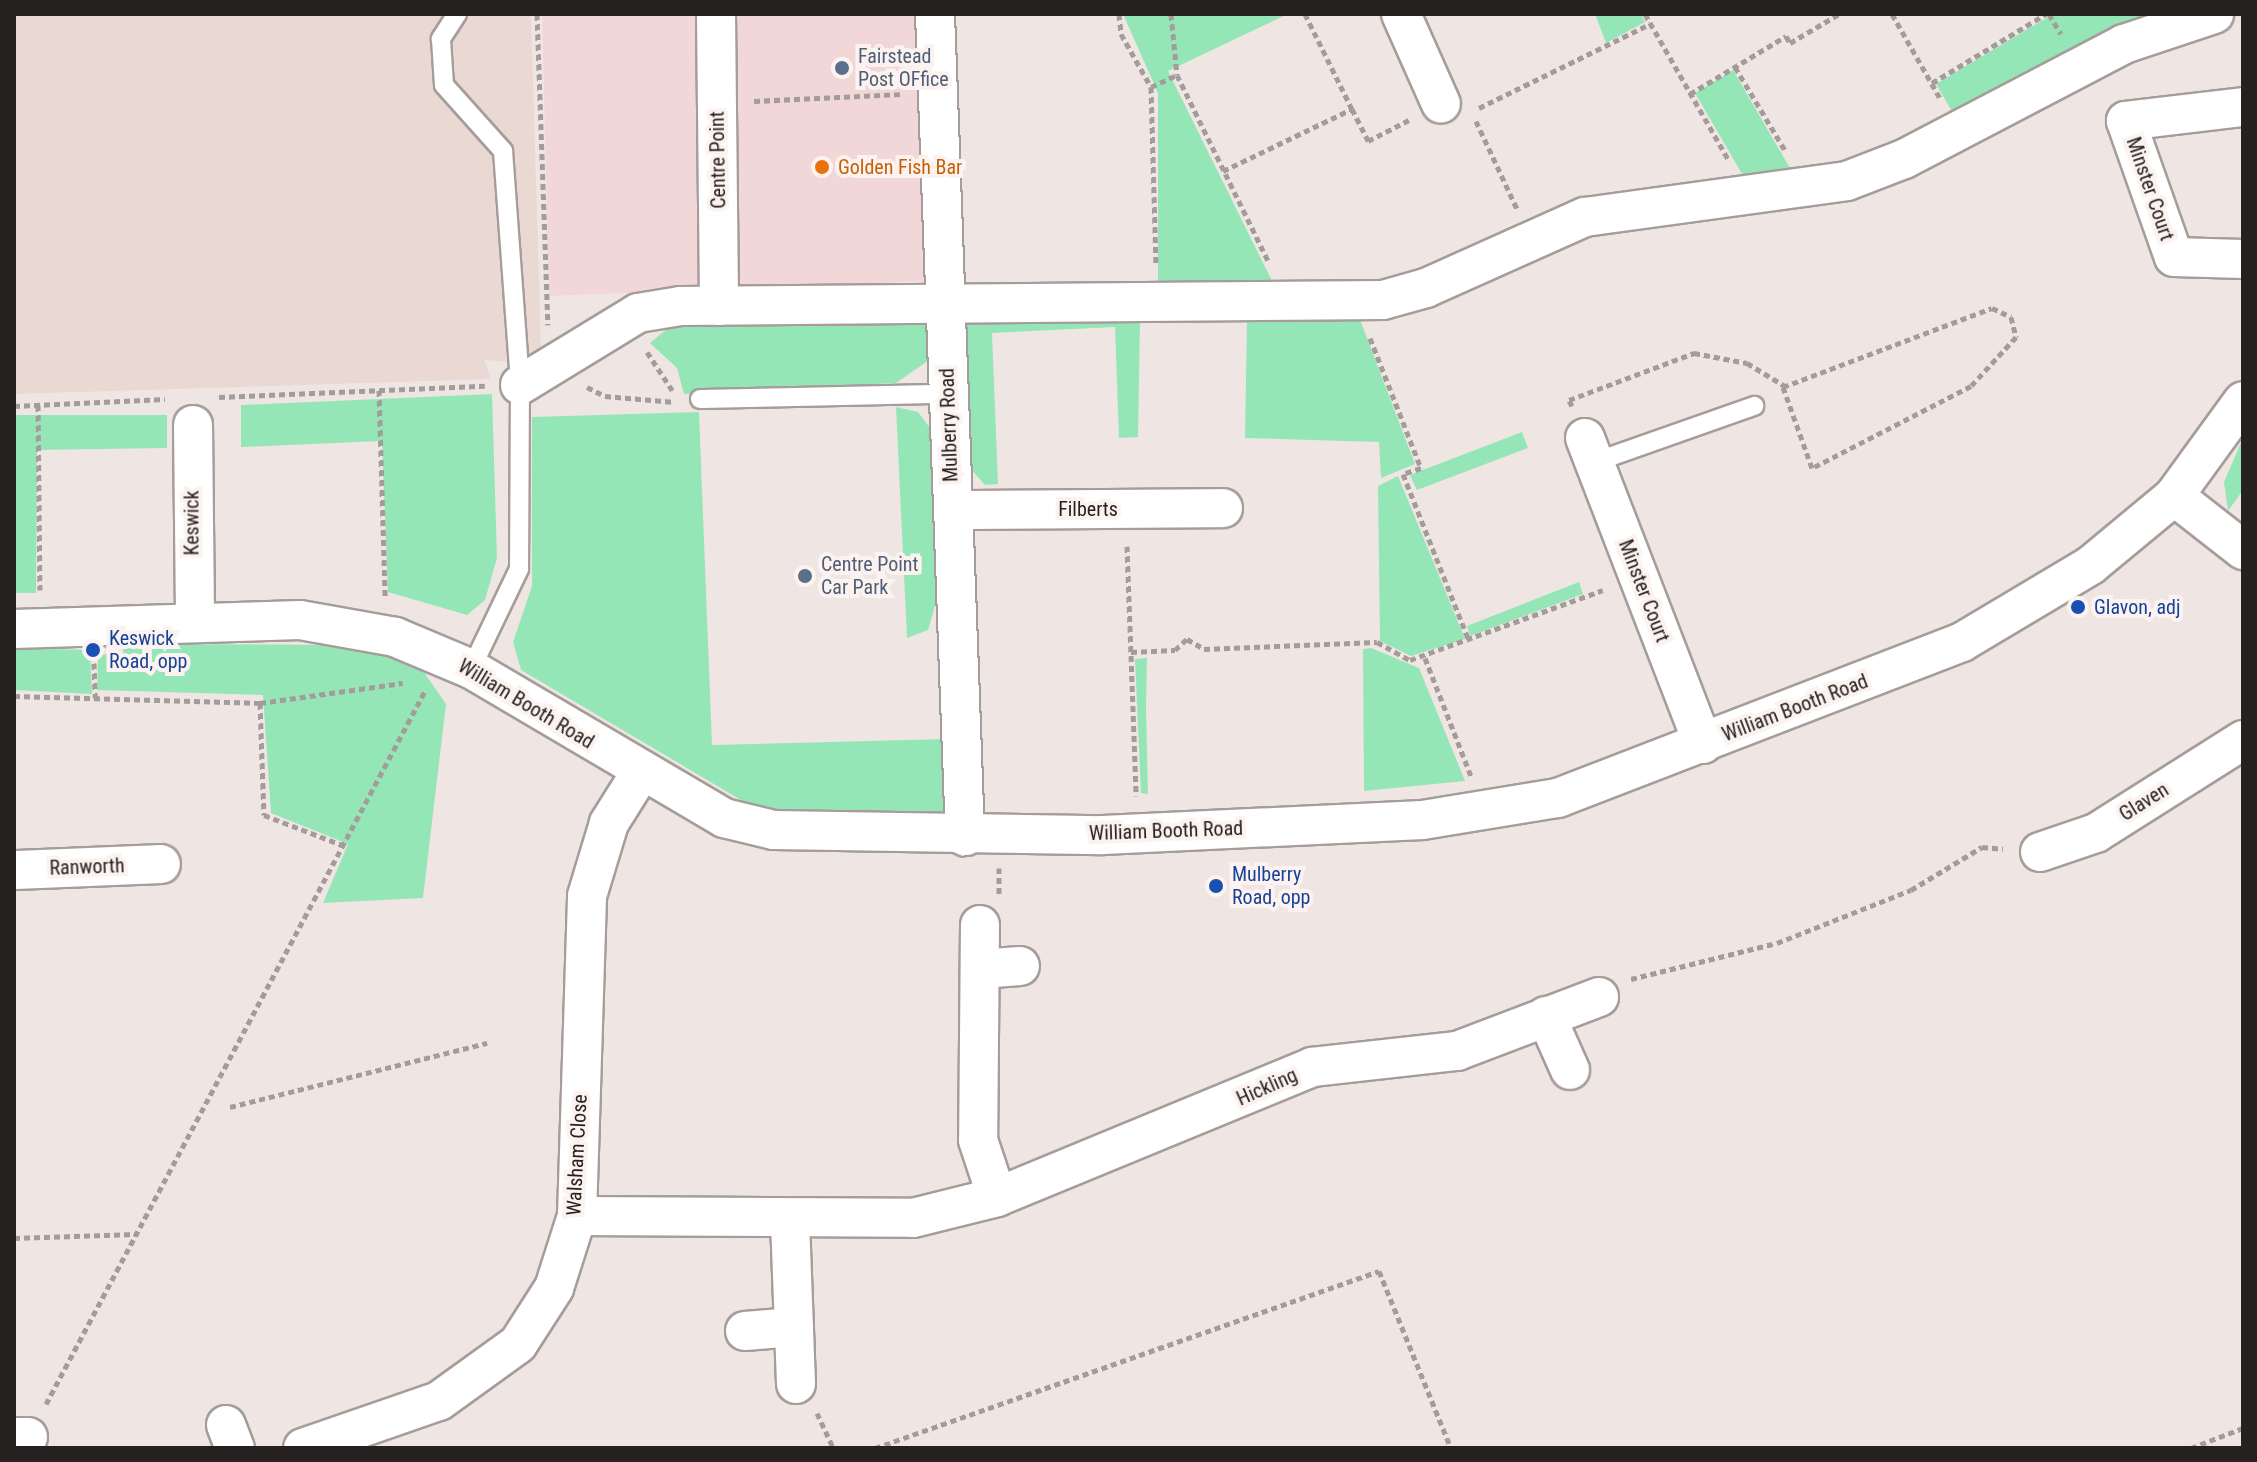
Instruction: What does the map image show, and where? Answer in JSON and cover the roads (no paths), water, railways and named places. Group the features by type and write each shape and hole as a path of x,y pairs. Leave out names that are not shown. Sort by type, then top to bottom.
{"street":[{"name":"Centre Point","path":"716,14 719,306"},
{"name":"Mulberry Road","path":"935,14 953,510 982,835"},
{"path":"1401,14 1456,108"},
{"path":"522,379 603,330 638,313 719,306 1356,303 1426,288 1532,239 1627,208 1808,189 1904,159 2124,44 2214,14"},
{"name":"Minster Court","path":"2243,107 2126,121 2174,257 2243,259"},
{"name":"William Booth Road","path":"20,612 195,622 340,625 395,637 457,680 751,826 982,835 1423,820 1558,798 1962,642 2091,565 2174,496 2243,401"},
{"name":"Keswick","path":"193,407 195,622"},
{"name":"Minster Court","path":"1590,450 1703,744"},
{"path":"2174,496 2243,550"},
{"name":"Filberts","path":"953,510 1223,508"},
{"name":"Glaven","path":"2040,852 2096,833 2243,740"},
{"name":"Walsham Close","path":"303,1448 439,1401 518,1344 554,1288 577,1216 587,896 609,823 641,772"},
{"name":"Ranworth","path":"14,870 161,864"},
{"path":"980,925 978,1140 997,1197"},
{"path":"980,969 1020,966"},
{"name":"Hickling","path":"577,1216 790,1220 913,1218 997,1197 1312,1067 1457,1051 1599,997"},
{"path":"1546,1016 1570,1070"},
{"path":"790,1220 796,1384"},
{"path":"745,1331 794,1327"}],"lane":[{"path":"457,14 441,39 444,85 503,151 522,379 519,569 457,680"},
{"path":"700,399 948,394"},
{"path":"1590,450 1754,406"}],"place":[{"name":"Fairstead Post OFfice","path":"842,68"},
{"name":"Golden Fish Bar","path":"822,167"},
{"name":"Centre Point Car Park","path":"805,576"},
{"name":"Glavon, adj","path":"2078,607"},
{"name":"Keswick Road, opp","path":"93,650"},
{"name":"Mulberry Road, opp","path":"1216,886"}]}
